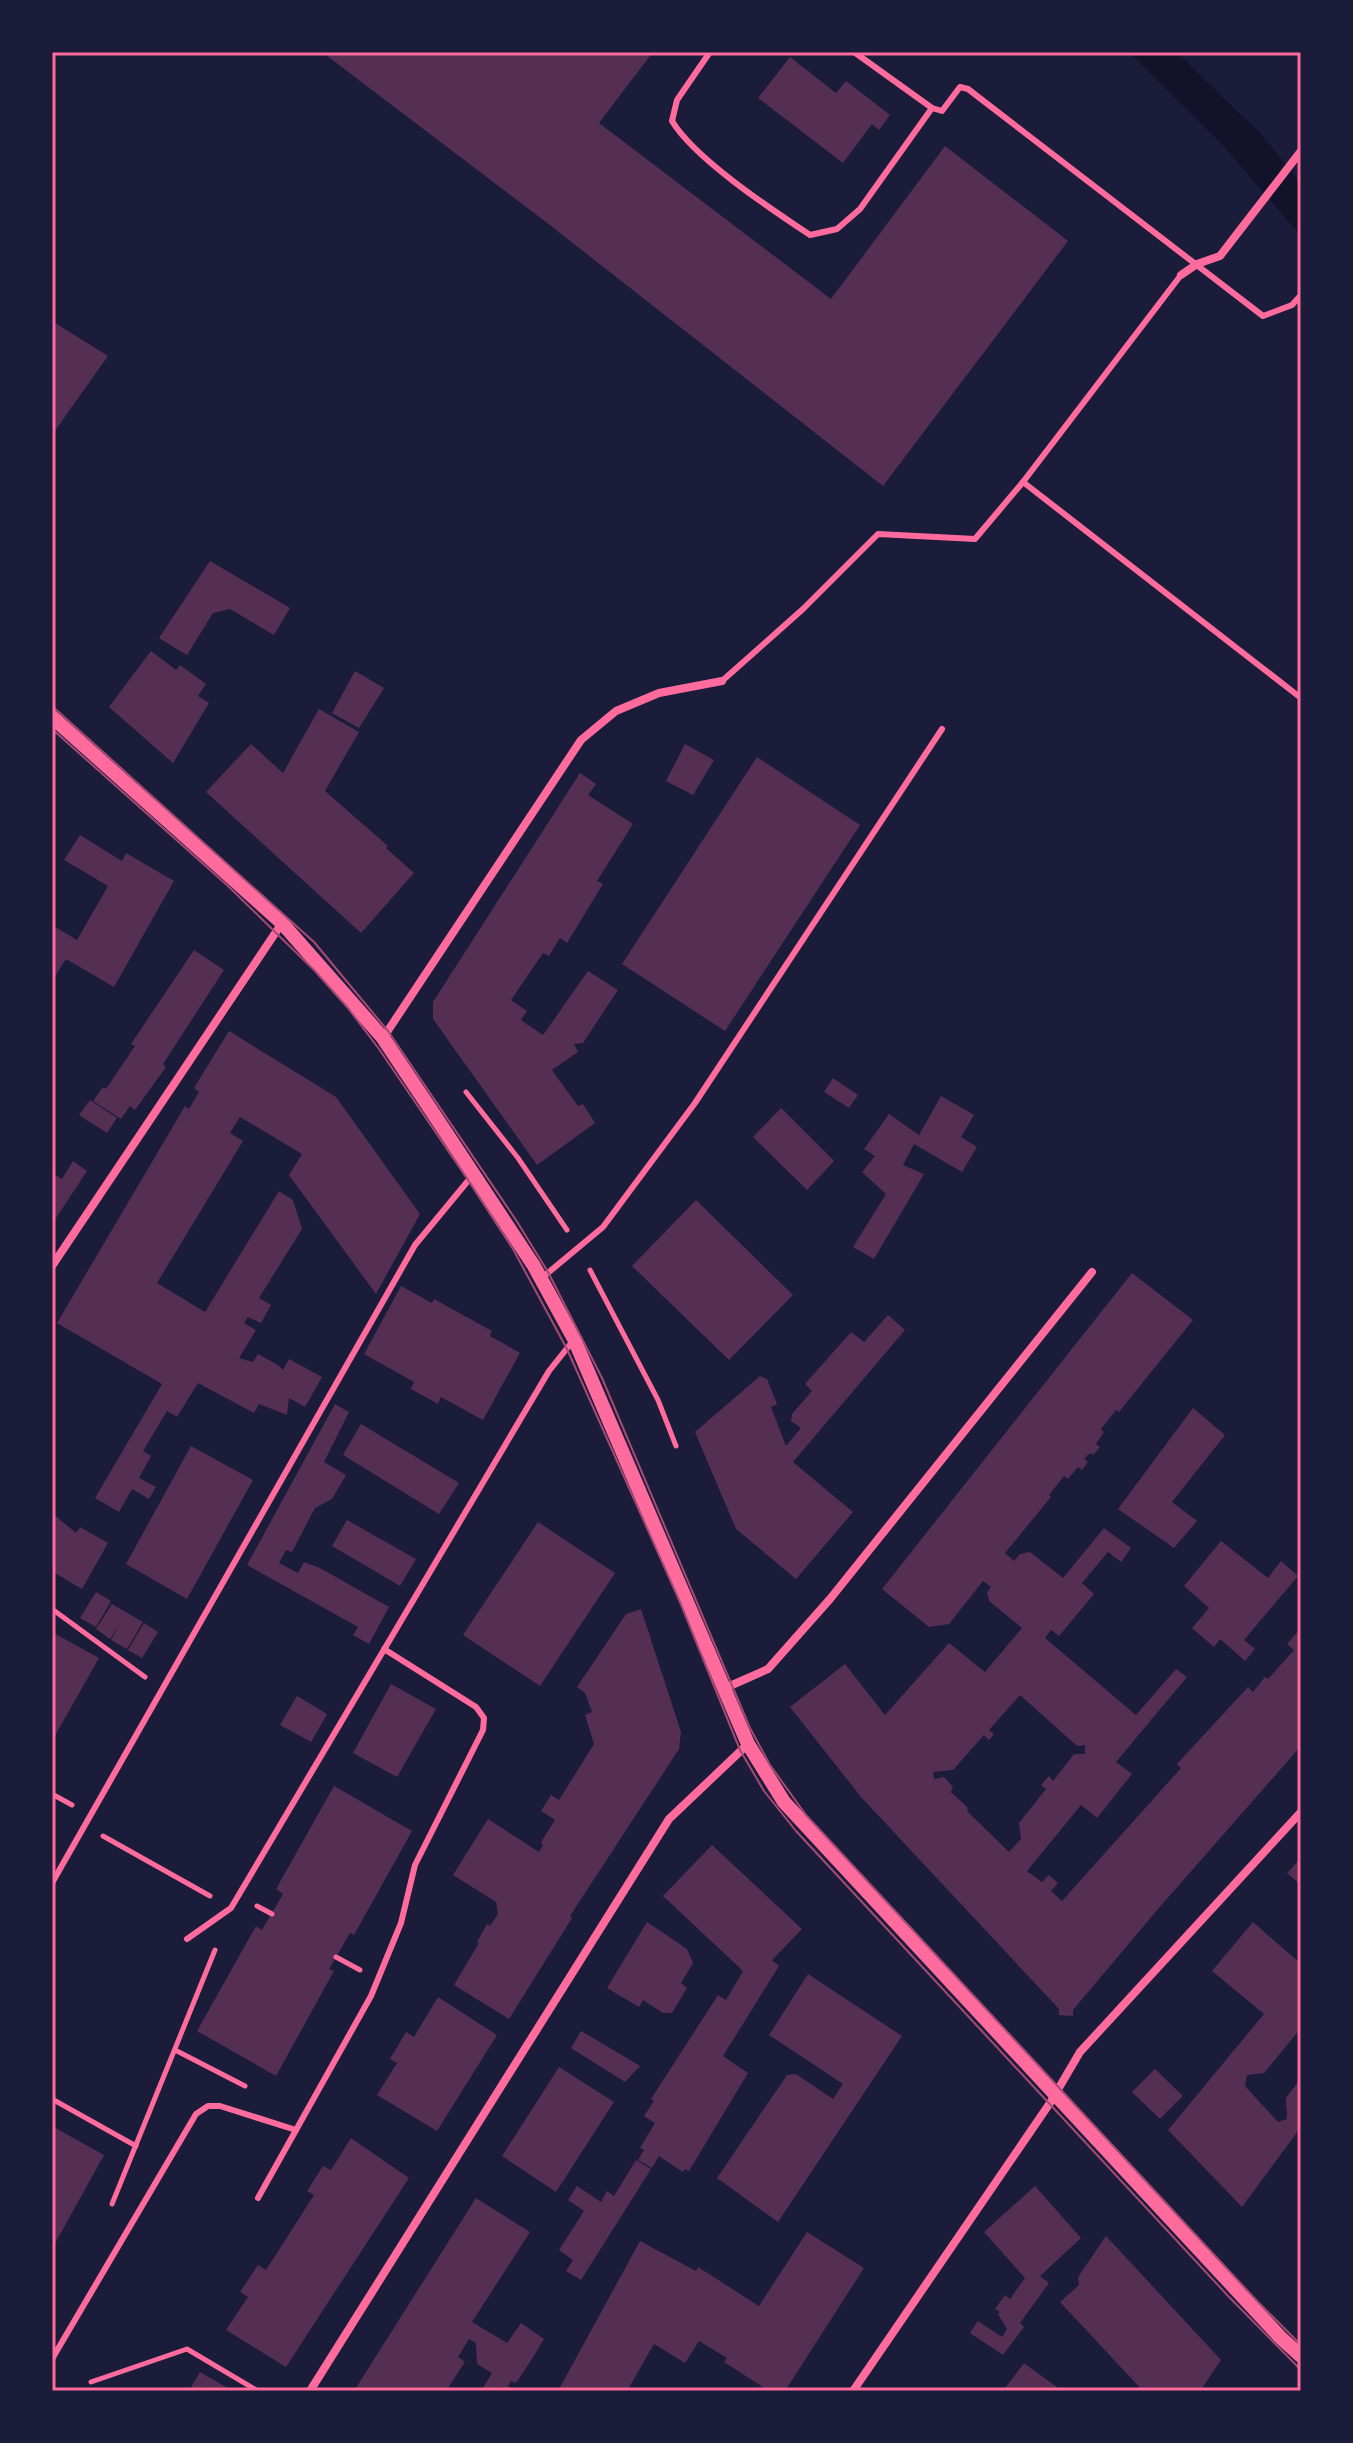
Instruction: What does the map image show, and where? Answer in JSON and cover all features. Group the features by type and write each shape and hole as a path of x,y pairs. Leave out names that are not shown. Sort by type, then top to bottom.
{"street":[{"path":"1181,275 1197,264 1220,256 1301,151"},
{"path":"383,1038 581,740 616,711 659,693 722,681"},
{"path":"52,717 282,923 383,1038 541,1278 574,1339 682,1586 723,1689 748,1744 784,1802 1270,2327 1301,2356"},
{"path":"52,1266 282,923"},
{"path":"723,1689 768,1669 820,1611 1092,1272"},
{"path":"310,2391 669,1819 748,1744"},
{"path":"853,2391 1055,2095 1080,2052 1301,1812"}],"lane":[{"path":"710,52 677,100 672,121 683,139 775,212 810,235 837,229 860,209 932,108"},
{"path":"854,52 932,108 942,111 960,87 968,89 1263,316 1292,305 1301,295"},
{"path":"722,681 803,609 878,534 975,539 1023,482 1181,275"},
{"path":"1023,482 1301,698"},
{"path":"541,1278 603,1227 695,1103 942,729"},
{"path":"52,1883 415,1245 474,1173"},
{"path":"187,1939 231,1908 549,1371 574,1339"},
{"path":"258,2198 371,1996 401,1923 415,1865 483,1730 484,1718 476,1707 384,1649"},
{"path":"52,2359 196,2114 208,2106 220,2106 296,2130"}],"path":[{"path":"52,1609 163,1689"},
{"path":"85,1826 231,1908 112,2205"},
{"path":"52,2099 136,2146"},
{"path":"91,2382 187,2349 258,2391"}],"shaded area":[{"path":"1129,52 1176,52 1262,135 1301,184 1301,236 1221,143"}],"building":[{"path":"322,52 653,52 599,123 831,299 945,146 1068,241 883,486 546,222"},
{"path":"790,57 836,93 846,81 890,115 879,130 872,124 843,163 758,98"},
{"path":"52,321 108,356 52,435"},
{"path":"210,561 290,608 274,635 230,609 213,613 187,655 159,638"},
{"path":"151,651 176,670 180,665 206,684 198,696 209,703 173,763 109,707"},
{"path":"355,671 384,688 359,728 332,713"},
{"path":"319,709 359,732 325,791 414,873 361,933 206,792 251,744 283,773"},
{"path":"685,744 714,760 693,795 666,781"},
{"path":"757,757 860,825 725,1031 622,964"},
{"path":"580,773 596,784 588,795 633,824 597,881 603,884 567,943 560,938 549,956 543,953 511,1000 527,1011 521,1020 543,1035 588,971 618,990 583,1043 574,1044 578,1052 552,1070 578,1106 583,1104 595,1123 537,1165 433,1019 433,1002"},
{"path":"80,835 122,861 126,853 174,881 114,987 66,959 52,981 52,925 77,940 108,886 64,860"},
{"path":"194,950 224,970 163,1064 166,1067 135,1110 130,1106 121,1119 93,1101 103,1087 106,1089 135,1046 131,1044"},
{"path":"229,1031 336,1097 420,1214 376,1294 289,1175 302,1154 240,1117 230,1133 243,1141 157,1283 205,1312 279,1191 293,1200 302,1229 259,1298 271,1305 261,1323 248,1317 244,1323 256,1330 239,1358 253,1362 258,1354 283,1370 289,1359 322,1377 305,1407 289,1398 287,1415 259,1404 254,1413 198,1383 177,1417 167,1411 143,1451 151,1456 139,1478 156,1487 149,1499 132,1489 119,1512 95,1498 162,1384 57,1323 185,1106 189,1109 199,1092 194,1088"},
{"path":"833,1078 858,1095 849,1108 824,1092"},
{"path":"941,1096 974,1115 961,1137 977,1147 962,1172 914,1144 903,1165 924,1174 874,1259 853,1247 886,1194 862,1172 875,1156 864,1149 889,1114 919,1135"},
{"path":"90,1100 117,1118 107,1133 79,1115"},
{"path":"781,1108 834,1161 807,1190 753,1137"},
{"path":"73,1161 87,1171 56,1218 52,1216 52,1173 62,1179"},
{"path":"696,1200 793,1295 729,1360 632,1266"},
{"path":"1132,1273 1193,1320 1119,1412 1116,1410 1101,1429 1104,1432 1096,1444 1100,1447 1084,1459 1088,1462 1082,1470 1078,1467 1068,1479 1064,1476 1049,1495 1051,1497 1005,1553 1014,1561 1020,1554 1030,1552 1063,1578 1104,1528 1131,1548 1121,1562 1108,1552 1082,1583 1094,1594 1059,1636 1051,1630 1045,1638 1136,1715 1176,1669 1187,1677 1116,1762 1132,1774 1097,1818 1081,1805 1027,1871 1042,1882 1049,1875 1058,1883 1051,1891 1062,1901 1181,1768 1177,1764 1248,1687 1253,1692 1294,1650 1287,1644 1301,1628 1301,1746 1158,1909 1073,2010 1073,2016 1059,2015 1059,2009 861,1797 790,1707 845,1664 885,1715 949,1643 985,1672 1022,1628 989,1601 987,1592 991,1587 983,1581 949,1624 929,1627 882,1589","holes":["1020,1695 1077,1746 1085,1745 1085,1754 1074,1754 1053,1781 1049,1776 1041,1785 1046,1789 1019,1823 1021,1839 1009,1852 967,1811 968,1808 951,1792 953,1787 944,1777 934,1779 933,1772 953,1770 984,1735 989,1740 994,1734 989,1730"]},
{"path":"401,1286 432,1303 434,1299 492,1331 490,1336 520,1353 483,1420 441,1397 438,1404 411,1389 414,1382 364,1354"},
{"path":"888,1315 905,1330 793,1462 853,1512 796,1579 736,1529 695,1432 760,1376 767,1379 777,1404 771,1407 786,1446 801,1428 791,1421 792,1414 812,1391 805,1384 851,1332 864,1342"},
{"path":"335,1404 349,1412 324,1462 346,1475 332,1499 315,1508 292,1552 286,1550 279,1563 298,1573 304,1562 320,1568 389,1607 369,1644 353,1635 358,1627 247,1565"},
{"path":"1193,1408 1225,1435 1172,1502 1197,1521 1174,1548 1118,1509"},
{"path":"361,1424 459,1483 439,1514 343,1455"},
{"path":"191,1446 253,1480 187,1599 126,1564"},
{"path":"52,1513 76,1533 80,1527 108,1543 82,1589 55,1573 52,1579"},
{"path":"347,1520 416,1559 400,1586 332,1546"},
{"path":"538,1522 615,1573 540,1686 463,1635"},
{"path":"1221,1541 1268,1578 1281,1561 1298,1576 1244,1640 1255,1649 1245,1661 1220,1639 1214,1647 1192,1628 1209,1608 1184,1586"},
{"path":"96,1592 111,1601 96,1627 80,1618"},
{"path":"112,1604 143,1622 127,1649 111,1640 120,1624 110,1639 96,1629"},
{"path":"641,1609 681,1732 679,1749 570,1916 572,1918 509,2019 454,1985 487,1924 490,1926 498,1914 496,1902 453,1875 488,1819 539,1852 543,1845 541,1842 555,1820 541,1811 551,1795 559,1800 594,1744 585,1715 592,1712 585,1693 577,1687 626,1614"},
{"path":"144,1623 158,1632 142,1658 128,1650"},
{"path":"52,1632 99,1658 52,1741"},
{"path":"391,1684 436,1709 397,1777 353,1753"},
{"path":"297,1696 327,1714 311,1742 280,1725"},
{"path":"334,1786 412,1831 354,1935 350,1933 329,1969 334,1971 276,2076 197,2031 256,1926 262,1930 283,1894 276,1889"},
{"path":"712,1845 802,1929 772,1960 779,1966 723,2056 748,2073 689,2171 685,2169 683,2172 659,2156 652,2168 638,2160 644,2150 640,2148 655,2123 644,2116 654,2101 651,2099 718,1995 726,2000 743,1971 663,1896"},
{"path":"1301,1858 1301,1885 1287,1873"},
{"path":"647,1922 687,1949 693,1963 681,1983 687,1988 672,2013 663,2013 643,2000 639,2007 607,1988"},
{"path":"1253,1922 1301,1964 1301,2028 1264,2073 1247,2075 1245,2086 1278,2122 1287,2119 1286,2098 1301,2078 1301,2127 1242,2207 1168,2130 1264,2014 1212,1971"},
{"path":"808,1974 902,2036 778,2222 717,2178 787,2075 796,2074 833,2099 843,2084 769,2035"},
{"path":"438,1997 497,2035 437,2131 377,2095 397,2063 390,2059 406,2032 414,2037"},
{"path":"581,2031 640,2066 625,2082 571,2048"},
{"path":"559,2067 614,2102 556,2192 502,2156"},
{"path":"1155,2069 1183,2096 1160,2119 1132,2092"},
{"path":"52,2126 104,2155 52,2249"},
{"path":"351,2138 409,2178 286,2367 226,2330 248,2297 240,2292 258,2265 266,2270 314,2195 307,2191 323,2166 331,2170"},
{"path":"636,2160 651,2169 581,2280 566,2271 573,2260 559,2250 584,2211 568,2200 577,2186 601,2202 607,2191 614,2196"},
{"path":"1035,2186 1081,2238 1040,2276 1049,2283 1020,2323 1024,2327 1003,2355 970,2333 978,2321 1002,2337 1007,2329 998,2314 1000,2312 995,2309 1005,2295 1010,2299 1025,2278 984,2232"},
{"path":"476,2198 530,2232 472,2322 507,2343 521,2323 544,2339 532,2359 516,2383 511,2381 508,2386 513,2389 511,2391 481,2391 492,2373 477,2364 476,2343 469,2339 458,2357 465,2362 446,2391 354,2391"},
{"path":"807,2232 864,2268 785,2391 769,2391 724,2362 727,2358 699,2341 685,2363 654,2344 627,2391 558,2391 640,2241 696,2271 698,2267 759,2306"},
{"path":"1106,2236 1221,2360 1200,2391 1143,2391 1060,2302 1079,2285 1078,2277"},
{"path":"1024,2363 1062,2391 1003,2391"},
{"path":"200,2372 233,2391 189,2391"}],"tram line":[{"path":"52,706 314,942 388,1031 548,1272 602,1378 750,1728 770,1765 806,1815 1301,2345"},
{"path":"52,729 228,886 315,971 379,1049 468,1180 513,1249 567,1349 680,1602 740,1750 764,1791 796,1831 1229,2297 1301,2370"}]}
